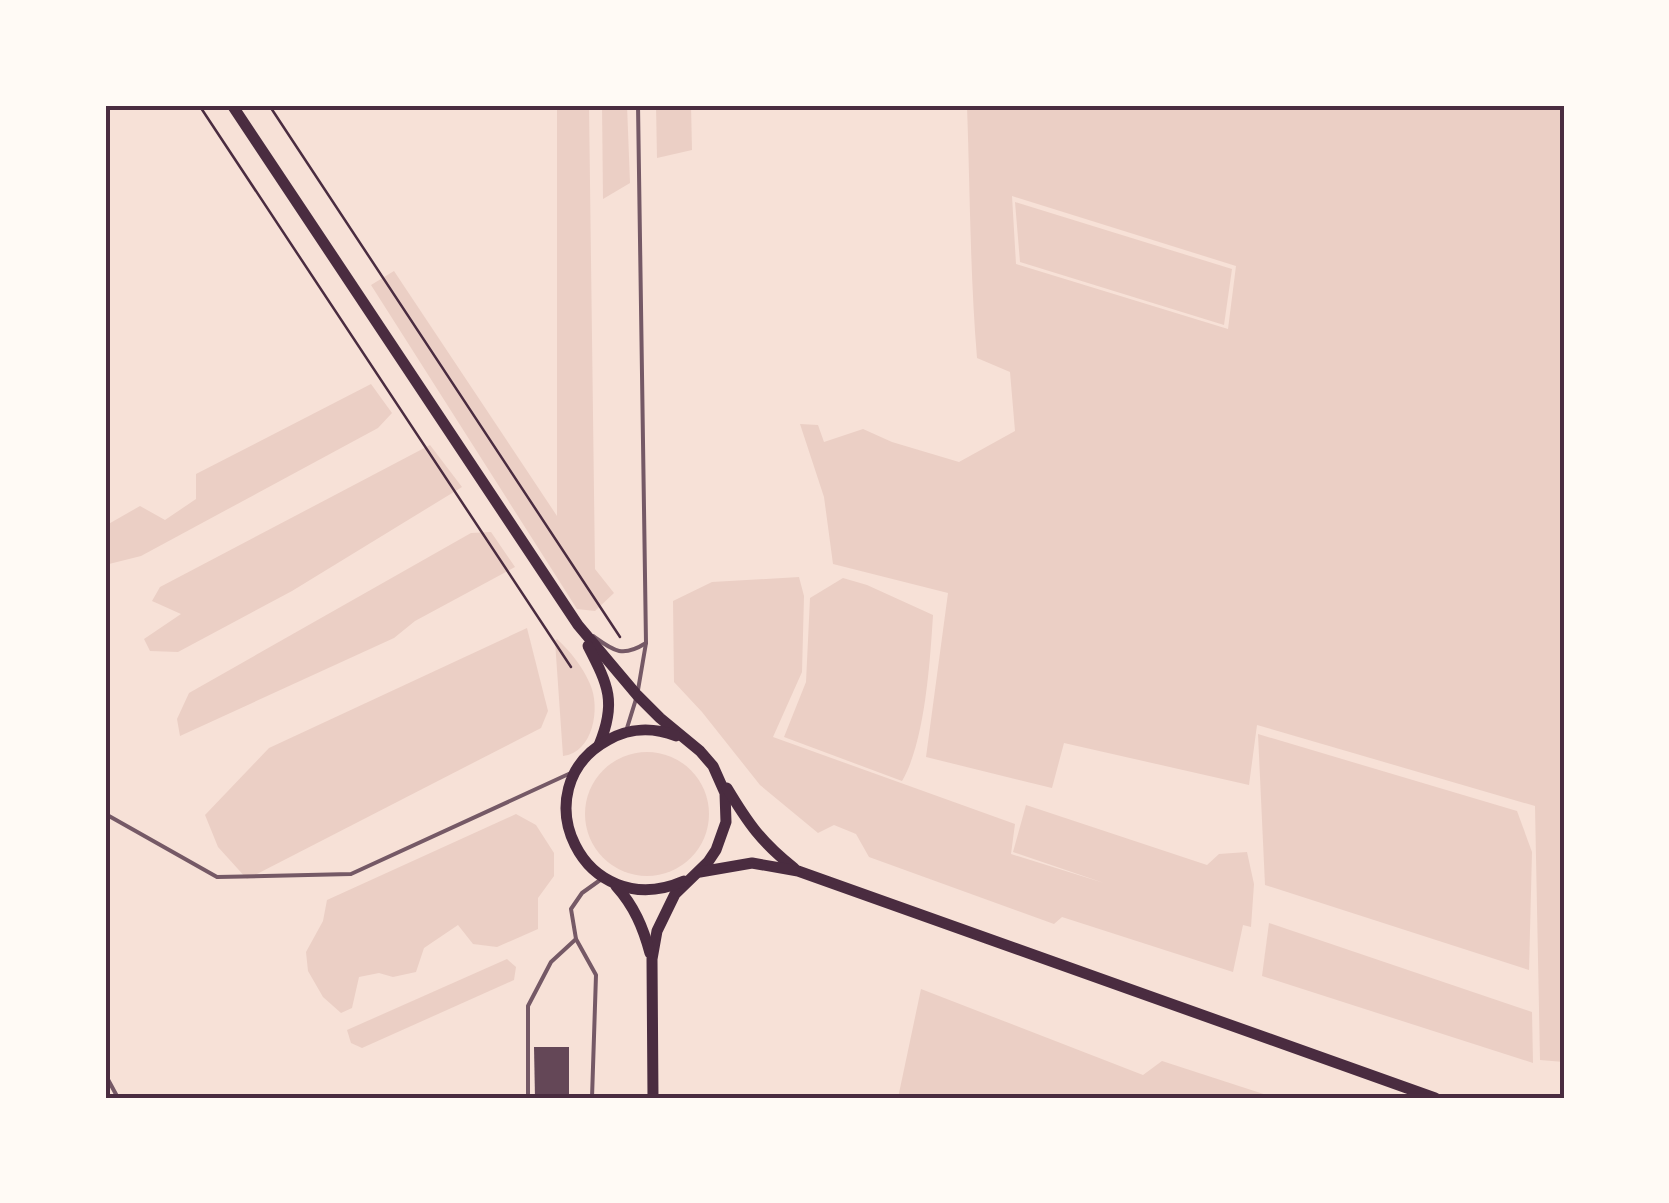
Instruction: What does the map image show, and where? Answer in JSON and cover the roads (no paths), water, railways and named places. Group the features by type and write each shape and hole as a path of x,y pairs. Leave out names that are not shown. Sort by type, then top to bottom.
{"main road":[{"path":"232,105 578,625 637,695 700,751 749,825 798,871"},
{"path":"578,625 604,678 609,701 608,723 599,745"},
{"path":"652,960 630,902 586,863 570,834 567,801 577,770 599,745 626,732 656,730 684,740"},
{"path":"653,1098 652,960 657,932 674,894 716,850 726,822 725,793 713,766"},
{"path":"608,881 656,890 685,881 697,872 752,863 798,871 1435,1098"}],"lane":[{"path":"626,732 646,643 638,105"},
{"path":"578,625 623,652 632,652 646,643"},
{"path":"105,818 109,816 217,877 351,874 577,770"},
{"path":"592,1098 596,975 576,940 571,909 582,893 608,881"},
{"path":"528,1098 528,1006 551,962 576,940"},
{"path":"105,1074 118,1098"}]}
